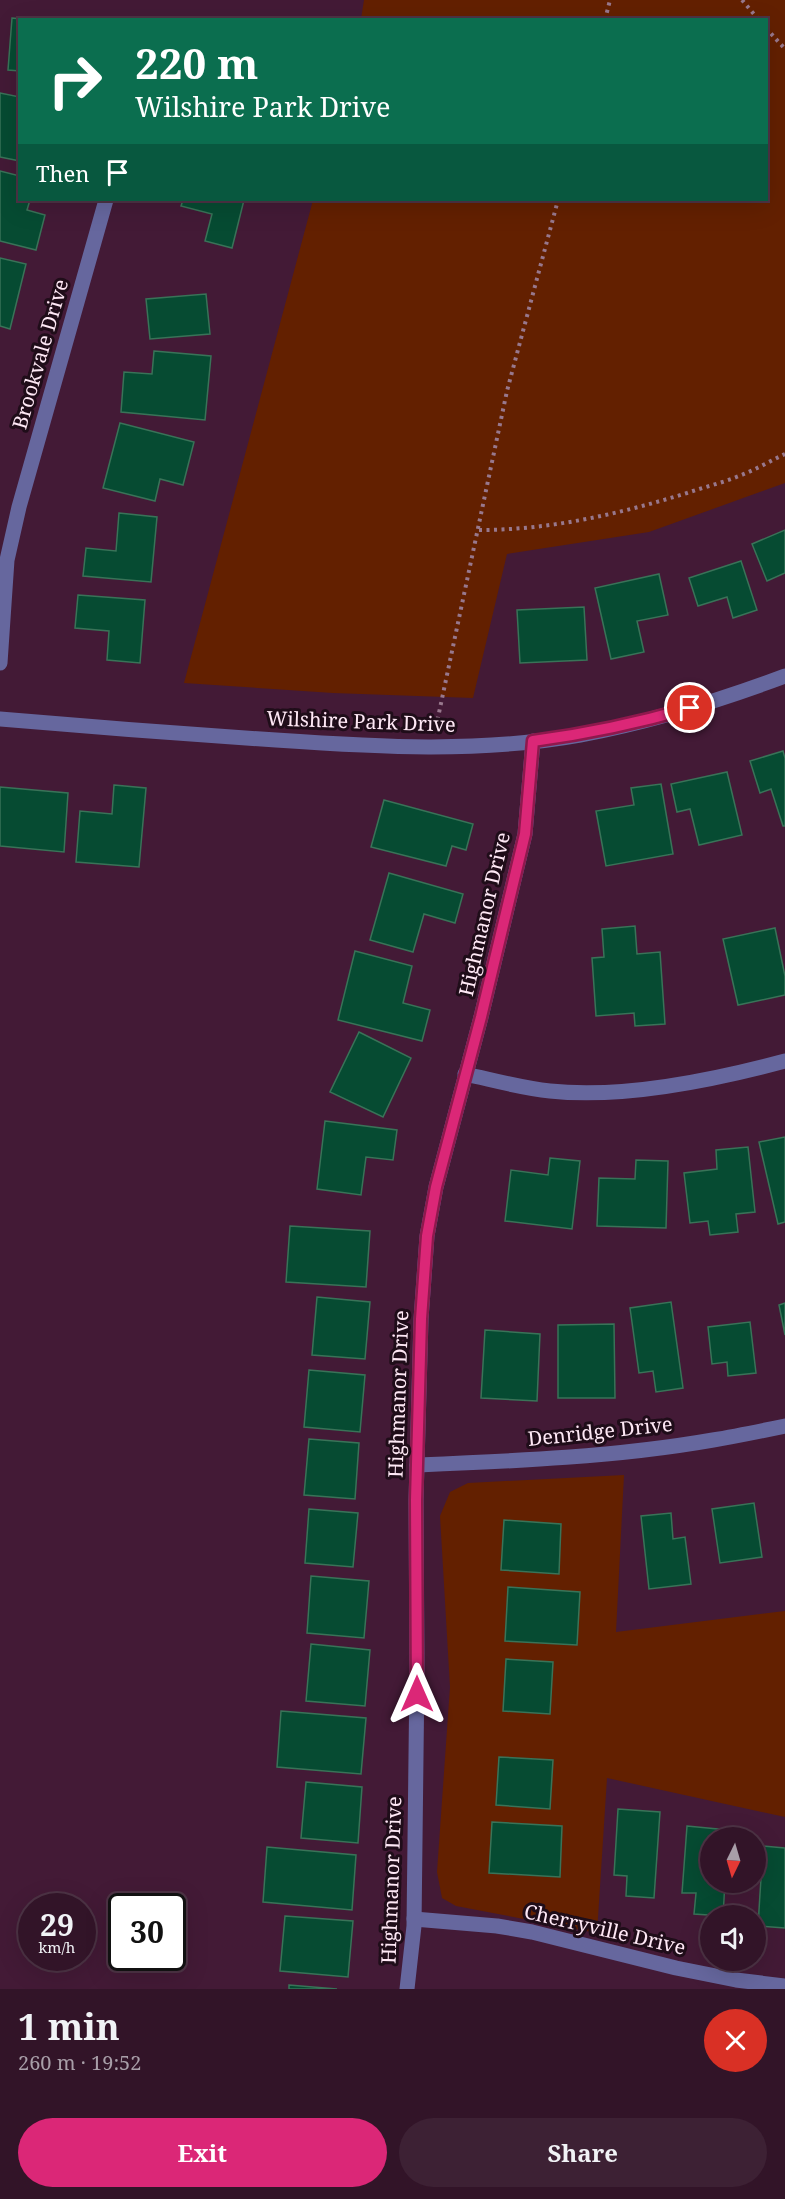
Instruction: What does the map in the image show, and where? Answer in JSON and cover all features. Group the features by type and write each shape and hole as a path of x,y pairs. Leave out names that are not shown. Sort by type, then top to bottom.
{"street":[{"name":"Brookvale Drive","path":"0,663 7,560 19,507 106,201"},
{"name":"Wilshire Park Drive","path":"0,719 345,745 431,748 533,741 579,735 647,720 734,696 785,676"},
{"name":"Highmanor Drive","path":"407,1989 414,1919 417,1465 421,1319 427,1236 436,1187 484,1005 525,834 533,741"},
{"path":"465,1074 551,1091 603,1092 679,1084 738,1074 785,1061"},
{"name":"Denridge Drive","path":"417,1465 602,1454 712,1441 785,1426"},
{"name":"Cherryville Drive","path":"414,1919 497,1926 532,1932 676,1968 736,1980 785,1986"}],"path":[{"path":"606,18 610,0"},
{"path":"742,0 757,18"},
{"path":"768,30 785,49"},
{"path":"431,748 507,391 558,201"},
{"path":"479,530 545,527 608,514 739,476 785,454"}],"shaded area":[{"path":"364,0 785,0 785,483 649,532 507,554 473,698 333,693 184,683 313,201 768,201 768,18 361,18"},
{"path":"624,1475 616,1632 785,1611 785,1817 607,1778 597,1933 456,1906 442,1898 437,1872 450,1687 440,1516 450,1492 468,1483"}],"building":[{"path":"12,18 18,19 18,71 8,70"},
{"path":"0,93 18,97 18,161 0,157"},
{"path":"0,171 18,176 18,201 30,201 27,210 45,215 36,250 0,241"},
{"path":"183,201 244,201 232,248 205,241 212,214 181,206"},
{"path":"0,258 26,264 10,329 0,326"},
{"path":"206,294 210,334 150,339 146,299"},
{"path":"154,351 211,356 205,420 121,412 124,372 152,374"},
{"path":"120,423 194,442 183,485 160,479 155,501 103,488"},
{"path":"119,513 157,517 151,582 83,576 86,548 116,551"},
{"path":"785,530 785,573 767,581 752,544"},
{"path":"741,561 757,610 733,618 727,597 698,606 689,578"},
{"path":"659,574 668,615 637,621 644,652 611,659 595,588"},
{"path":"78,595 145,600 140,663 107,660 109,631 75,628"},
{"path":"584,607 587,660 520,663 517,610"},
{"path":"783,751 785,758 785,826 783,826 771,789 760,793 750,761"},
{"path":"727,772 742,835 699,845 690,809 677,812 671,784"},
{"path":"661,784 673,854 606,866 596,811 634,805 631,788"},
{"path":"114,785 146,788 139,867 76,862 80,811 112,814"},
{"path":"0,787 68,793 64,852 0,846"},
{"path":"384,800 473,824 466,850 452,846 446,866 371,847"},
{"path":"389,873 463,894 455,923 424,914 413,952 370,940"},
{"path":"635,926 637,954 660,952 665,1024 635,1026 634,1013 596,1016 592,958 604,957 602,929"},
{"path":"775,928 785,976 785,995 738,1005 723,939"},
{"path":"355,951 412,966 403,1003 430,1010 422,1041 338,1020"},
{"path":"359,1032 411,1058 383,1117 330,1092"},
{"path":"325,1121 397,1130 393,1160 366,1157 361,1195 317,1189"},
{"path":"785,1137 785,1222 778,1224 759,1142"},
{"path":"748,1147 755,1212 736,1214 738,1232 710,1235 708,1221 690,1223 684,1173 717,1169 716,1150"},
{"path":"550,1158 580,1161 572,1229 505,1221 511,1170 548,1175"},
{"path":"636,1160 668,1161 666,1228 597,1226 599,1178 635,1179"},
{"path":"290,1226 370,1231 366,1287 286,1282"},
{"path":"317,1297 370,1302 365,1359 312,1355"},
{"path":"671,1302 683,1388 656,1392 653,1371 639,1373 630,1308"},
{"path":"785,1303 785,1335 779,1305"},
{"path":"750,1322 756,1373 728,1376 727,1362 712,1364 708,1327"},
{"path":"614,1324 615,1398 558,1398 558,1325"},
{"path":"485,1330 540,1334 537,1401 481,1398"},
{"path":"309,1370 365,1375 360,1432 304,1427"},
{"path":"309,1439 359,1443 355,1499 304,1495"},
{"path":"754,1503 762,1557 720,1563 712,1509"},
{"path":"309,1509 358,1513 353,1567 305,1563"},
{"path":"671,1513 673,1539 685,1537 691,1584 649,1589 641,1516"},
{"path":"504,1520 561,1524 559,1574 501,1570"},
{"path":"311,1576 369,1581 364,1638 307,1633"},
{"path":"508,1587 580,1592 577,1645 505,1641"},
{"path":"311,1644 370,1650 365,1706 306,1701"},
{"path":"506,1659 553,1662 550,1714 503,1711"},
{"path":"281,1711 366,1718 361,1774 277,1767"},
{"path":"499,1757 553,1760 550,1809 496,1805"},
{"path":"306,1782 362,1787 358,1843 301,1838"},
{"path":"618,1809 660,1812 654,1898 626,1896 627,1876 614,1875"},
{"path":"492,1822 562,1826 560,1877 489,1873"},
{"path":"687,1826 700,1827 700,1893 724,1893 724,1905 700,1905 700,1914 694,1914 696,1893 682,1893"},
{"path":"766,1846 785,1848 785,1928 766,1927 766,1905 759,1905 760,1893 766,1893"},
{"path":"267,1847 356,1855 352,1910 263,1902"},
{"path":"285,1916 353,1921 348,1977 280,1971"},
{"path":"289,1985 337,1989 289,1989"}],"route":[{"path":"417,1694 416,1500 421,1319 427,1236 436,1187 481,1017 525,834 533,741 579,735 690,708"}]}
